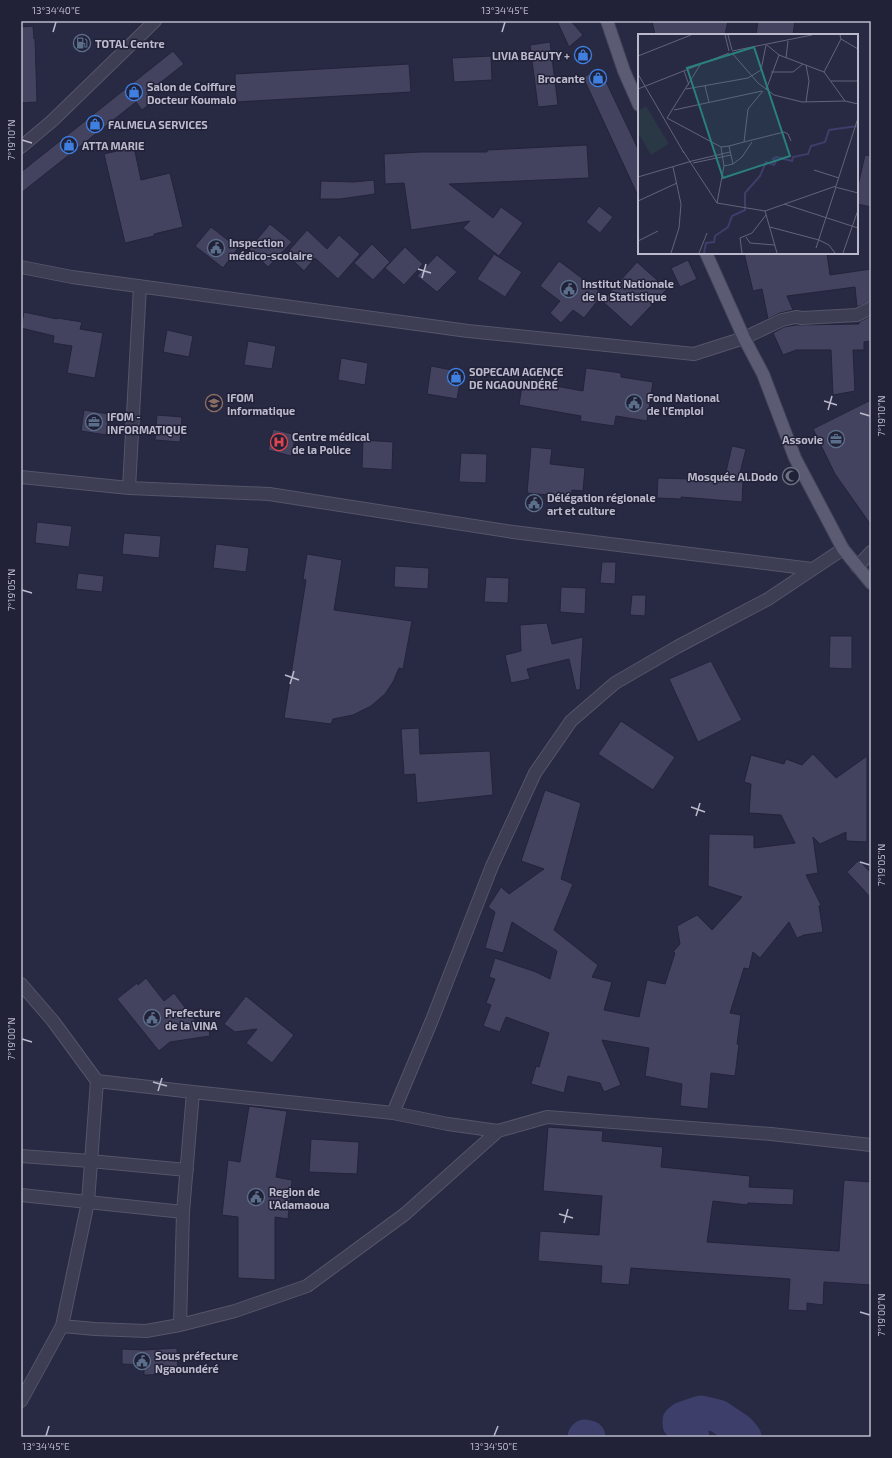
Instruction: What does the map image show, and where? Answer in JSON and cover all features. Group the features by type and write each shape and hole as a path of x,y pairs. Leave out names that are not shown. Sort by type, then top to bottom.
{"main road":[{"path":"607,21 624,71 638,103"},
{"path":"706,254 744,338 763,374 795,458 843,549 871,583"}],"street":[{"path":"21,147 52,121 155,21"},
{"path":"21,267 72,277 468,331 694,354 744,338 782,320 796,317 856,315 871,308"},
{"path":"129,488 140,286"},
{"path":"21,477 129,488 269,494 513,532 812,569"},
{"path":"393,1113 432,1020 492,866 535,773 572,721 616,683 677,647 768,600 843,549"},
{"path":"857,567 871,552"},
{"path":"21,984 53,1021 97,1081 88,1202 62,1326 21,1401"},
{"path":"97,1081 393,1113 448,1124 498,1131 547,1117 771,1134 871,1145"},
{"path":"180,1325 183,1212 193,1092"},
{"path":"62,1326 95,1330 146,1331 180,1325 235,1310 308,1286 405,1214 498,1131"},
{"path":"21,1156 187,1170"},
{"path":"21,1195 183,1212"}],"building":[{"path":"557,21 571,21 583,35 569,47"},
{"path":"652,21 728,21 725,34 655,34"},
{"path":"758,21 795,21 793,34 756,34"},
{"path":"33,26 34,39 35,38 37,102 21,103 21,27"},
{"path":"550,42 558,105 538,107 530,45"},
{"path":"173,51 184,64 147,93 154,101 142,110 136,102 21,193 21,172"},
{"path":"491,56 492,80 454,82 452,58"},
{"path":"409,64 411,92 236,102 235,74"},
{"path":"600,69 638,149 638,196 583,77"},
{"path":"587,145 589,178 449,184 493,218 501,207 523,223 499,256 463,228 470,221 411,230 404,183 385,184 384,154 421,152 487,152 487,150"},
{"path":"134,147 141,180 170,173 183,227 125,243 104,154"},
{"path":"865,155 871,156 871,207 858,204 858,186"},
{"path":"374,180 375,194 340,199 320,199 321,181 354,182"},
{"path":"599,206 613,217 600,233 586,222"},
{"path":"270,224 292,242 268,267 249,249"},
{"path":"211,227 238,248 223,268 195,246"},
{"path":"307,230 327,249 339,235 360,254 338,279 315,258 304,271 286,254"},
{"path":"372,244 390,262 373,280 354,263"},
{"path":"405,247 423,264 404,285 385,268"},
{"path":"494,254 522,272 505,297 477,279"},
{"path":"744,254 827,254 830,275 871,269 871,301 857,307 855,287 787,296 793,310 780,313 768,319 762,289 753,291"},
{"path":"437,255 457,272 437,292 417,276"},
{"path":"688,260 697,279 680,287 671,268"},
{"path":"559,261 603,294 584,318 573,310 561,323 550,313 560,301 540,286"},
{"path":"637,262 667,289 631,327 602,301"},
{"path":"24,312 57,319 82,322 80,329 103,333 95,378 67,373 72,346 53,343 54,336 21,328"},
{"path":"871,316 871,341 864,342 864,350 853,350 855,391 833,395 831,350 796,350 783,355 773,333 784,327 796,325 859,324 859,322"},
{"path":"167,330 193,336 189,357 163,352"},
{"path":"248,341 276,346 272,369 244,365"},
{"path":"341,358 368,363 365,385 338,380"},
{"path":"431,366 462,372 457,399 427,394"},
{"path":"586,368 621,373 621,377 653,382 647,421 616,416 614,426 580,421 581,416 519,405 523,380 583,391"},
{"path":"871,400 871,525 835,474 813,429"},
{"path":"84,410 109,414 106,435 81,431"},
{"path":"157,415 182,417 180,442 155,440"},
{"path":"273,429 296,435 291,456 268,450"},
{"path":"363,440 393,442 392,470 362,468"},
{"path":"732,446 746,449 738,481 743,482 742,502 681,497 681,499 657,498 658,478 724,480"},
{"path":"531,447 552,449 550,464 585,468 583,491 572,490 571,497 527,493"},
{"path":"461,453 487,454 486,483 459,482"},
{"path":"37,522 72,526 69,547 35,543"},
{"path":"124,533 161,536 159,558 122,554"},
{"path":"216,544 249,548 246,572 213,568"},
{"path":"307,554 342,560 334,610 412,621 403,669 399,668 393,682 385,694 371,706 353,715 333,719 331,724 284,718 306,580 303,579"},
{"path":"602,562 616,562 615,584 600,583"},
{"path":"395,566 429,568 428,589 394,587"},
{"path":"78,573 104,576 102,592 76,589"},
{"path":"486,577 509,578 508,603 484,602"},
{"path":"561,587 586,588 585,614 560,612"},
{"path":"632,595 646,595 645,616 630,615"},
{"path":"547,623 552,644 583,637 580,690 576,690 569,659 527,669 530,679 511,683 505,655 521,651 520,625"},
{"path":"830,636 852,636 852,669 829,668"},
{"path":"711,661 742,720 698,742 669,679"},
{"path":"621,721 675,757 653,790 598,754"},
{"path":"419,728 420,754 490,751 493,795 417,803 415,774 404,775 401,729"},
{"path":"813,754 836,778 867,756 867,842 846,841 846,832 820,844 813,837 818,873 806,875 821,905 819,906 823,932 804,935 797,938 789,922 760,958 753,952 749,969 744,968 730,1013 741,1015 735,1076 711,1073 708,1109 680,1106 682,1084 645,1076 649,1048 602,1040 621,1085 604,1092 600,1083 568,1076 564,1093 531,1084 536,1066 539,1067 549,1033 506,1017 500,1032 483,1026 491,1005 486,1003 495,979 489,977 495,958 536,972 550,979 557,951 512,922 503,953 485,948 495,912 488,907 501,887 509,894 544,869 521,861 545,790 581,803 561,879 573,884 554,930 598,965 592,977 612,982 604,1010 639,1017 647,980 665,984 675,953 673,952 680,944 677,926 697,915 712,930 742,897 708,886 709,834 754,835 754,848 795,843 781,815 749,813 751,784 744,782 751,755 784,764 786,759 802,765"},
{"path":"859,860 871,873 871,898 847,872"},
{"path":"146,978 164,1001 174,993 197,1023 208,1021 210,1036 170,1042 159,1051 117,999 137,983 138,985"},
{"path":"246,996 294,1035 272,1063 246,1043 257,1029 235,1032 224,1024"},
{"path":"249,1106 287,1111 276,1177 292,1180 288,1219 275,1217 275,1280 238,1278 238,1217 222,1215 228,1160 240,1162"},
{"path":"548,1127 603,1131 602,1141 663,1147 661,1167 750,1176 749,1187 794,1189 793,1205 748,1203 747,1205 713,1201 707,1242 839,1251 844,1180 871,1182 871,1285 824,1282 823,1305 807,1303 807,1311 788,1310 790,1279 631,1268 629,1285 601,1283 602,1266 538,1261 540,1231 599,1235 602,1196 543,1191"},
{"path":"311,1139 359,1142 357,1174 309,1172"},
{"path":"177,1348 178,1374 144,1375 144,1365 122,1364 122,1349 144,1350"}],"waterway":[{"path":"693,1437 679,1424 679,1421 683,1418 701,1412 718,1416 739,1430 745,1437"},
{"path":"584,1437 589,1437"}],"place":[{"name":"TOTAL Centre","path":"82,43"},
{"name":"LIVIA BEAUTY +","path":"583,55"},
{"name":"Brocante","path":"598,78"},
{"name":"Salon de Coiffure Docteur Koumalo","path":"134,92"},
{"name":"FALMELA SERVICES","path":"95,124"},
{"name":"ATTA MARIE","path":"69,145"},
{"name":"Inspection médico-scolaire","path":"216,248"},
{"name":"Institut Nationale de la Statistique","path":"569,289"},
{"name":"SOPECAM AGENCE DE NGAOUNDÉRÉ","path":"456,377"},
{"name":"IFOM Informatique","path":"214,403"},
{"name":"Fond National de l'Emploi","path":"634,403"},
{"name":"IFOM - INFORMATIQUE","path":"94,422"},
{"name":"Assovie","path":"836,439"},
{"name":"Centre médical de la Police","path":"279,442"},
{"name":"Mosquée Al.Dodo","path":"791,476"},
{"name":"Délégation régionale art et culture","path":"534,503"},
{"name":"Prefecture de la VINA","path":"152,1018"},
{"name":"Region de l'Adamaoua","path":"256,1197"},
{"name":"Sous préfecture Ngaoundéré","path":"142,1361"}]}
